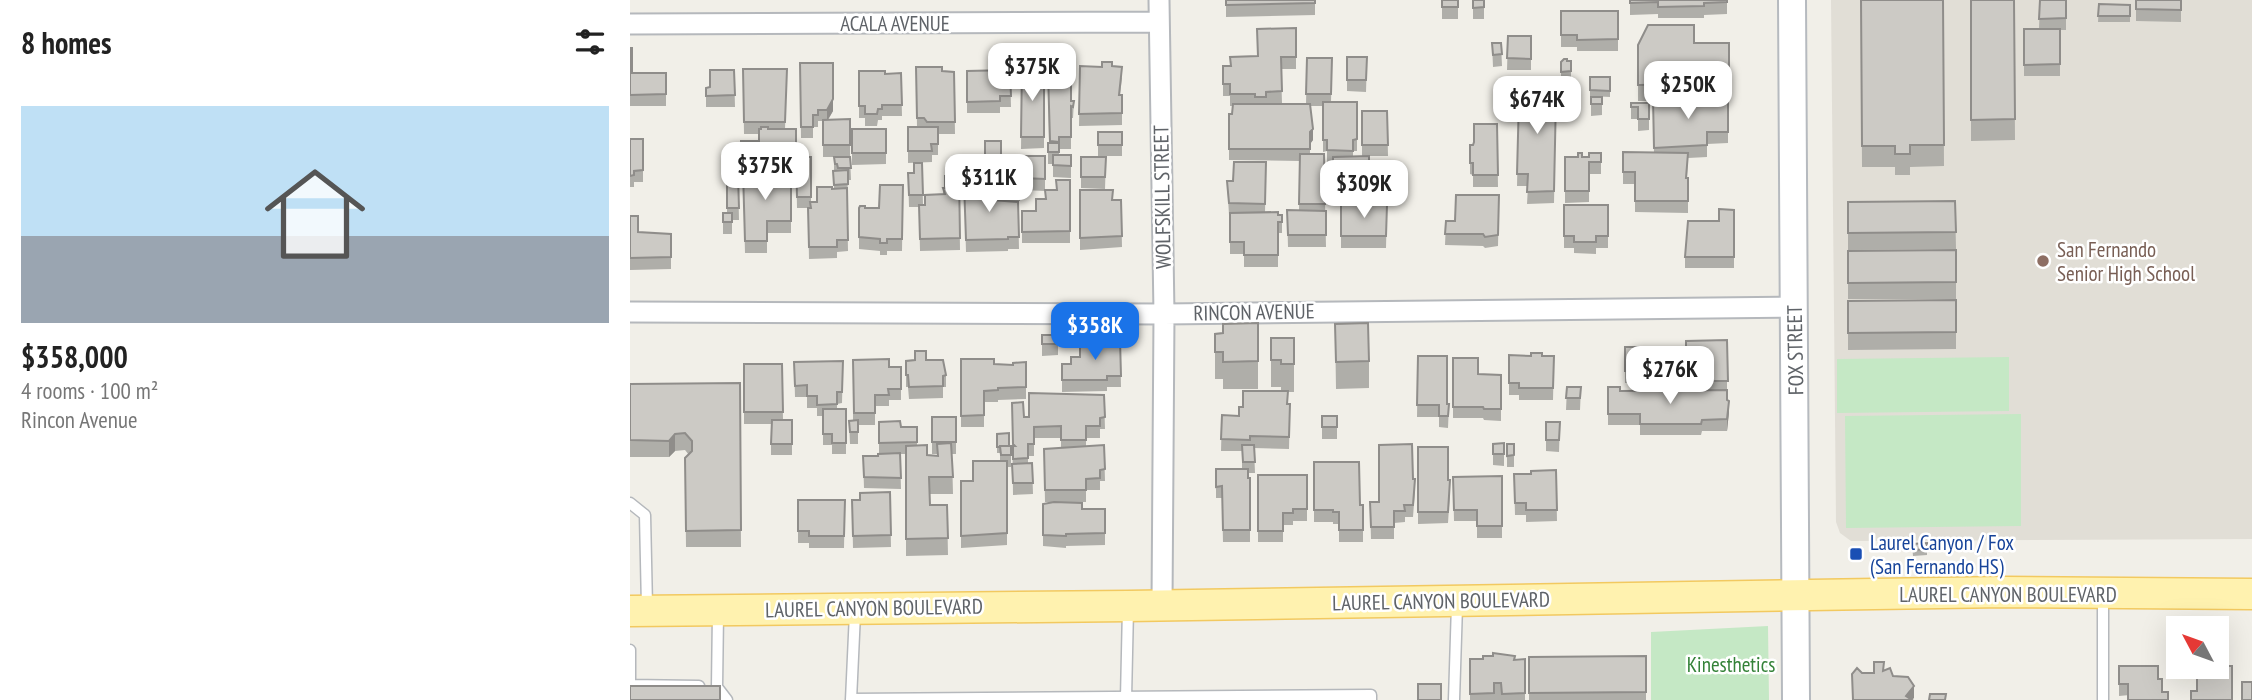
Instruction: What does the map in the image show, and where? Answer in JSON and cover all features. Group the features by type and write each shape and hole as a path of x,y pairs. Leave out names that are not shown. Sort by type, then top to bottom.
{"main road":[{"name":"FOX STREET","path":"1792,0 1796,700"},
{"name":"LAUREL CANYON BOULEVARD","path":"639,611 2004,592 2252,594"}],"street":[{"name":"WOLFSKILL STREET","path":"1160,0 1164,314 1162,605"},
{"name":"ACALA AVENUE","path":"630,24 1159,22"},
{"name":"RINCON AVENUE","path":"630,313 1164,314 1794,307"}],"lane":[{"path":"630,503 645,515 639,611"},
{"path":"2103,594 2103,700"},
{"path":"1454,700 1457,601"},
{"path":"1126,698 1129,606"},
{"path":"856,607 851,699 1371,695 1371,700"},
{"path":"718,610 717,687 727,700"},
{"path":"630,650 630,685 717,687"}],"shaded area":[{"name":"San Fernando Senior High School","path":"1831,0 2252,0 2252,539 1851,541 1840,533 1836,522"}],"green space":[{"path":"2009,357 2009,411 1837,413 1837,359"},
{"path":"2021,414 2021,526 1846,528 1845,416"},
{"name":"Kinesthetics","path":"1768,626 1769,700 1651,700 1651,632"}],"building":[{"path":"1226,0 1315,0 1315,3 1226,5"},
{"path":"1442,0 1458,0 1458,7 1442,7"},
{"path":"1473,0 1484,0 1484,7 1473,8"},
{"path":"1630,0 1727,2 1704,3 1704,6 1658,7 1658,2 1630,3"},
{"path":"1861,0 1943,0 1944,145 1910,145 1910,154 1895,154 1895,146 1862,146"},
{"path":"1971,0 2014,0 2015,119 1971,120"},
{"path":"2040,0 2066,0 2066,18 2039,19"},
{"path":"2136,0 2181,0 2181,10 2136,9"},
{"path":"2099,4 2130,5 2130,16 2098,16"},
{"path":"1561,11 1618,11 1618,39 1577,40 1577,35 1561,35"},
{"path":"1648,25 1694,25 1694,43 1729,43 1729,75 1696,75 1696,84 1638,85 1638,45"},
{"path":"1296,28 1296,57 1281,57 1282,91 1266,92 1266,97 1230,94 1230,84 1223,84 1223,66 1231,66 1230,57 1258,56 1257,29"},
{"path":"2024,29 2060,29 2060,64 2024,65"},
{"path":"1508,36 1531,36 1531,59 1507,58"},
{"path":"1492,43 1501,43 1502,54 1493,55"},
{"path":"630,48 632,73 666,73 666,94 630,95"},
{"path":"1347,57 1367,57 1366,80 1347,80"},
{"path":"1307,58 1332,58 1331,94 1306,94"},
{"path":"1564,59 1571,61 1571,71 1561,72 1561,62"},
{"path":"1102,62 1112,62 1112,66 1122,67 1119,95 1122,95 1122,113 1079,114 1080,66 1102,67"},
{"path":"800,63 833,63 833,99 827,110 818,110 818,115 813,115 813,127 801,127"},
{"path":"1060,63 1071,63 1071,101 1074,101 1073,107 1071,106 1071,137 1059,137 1059,142 1050,141 1048,72 1060,72"},
{"path":"1022,65 1032,65 1032,73 1044,73 1044,137 1021,137"},
{"path":"916,67 942,67 942,71 954,72 955,122 927,122 924,118 917,118"},
{"path":"743,69 787,69 785,122 744,122"},
{"path":"710,70 734,70 735,95 706,96 706,88 710,87"},
{"path":"1010,70 1011,96 1000,96 1000,101 967,102 967,71"},
{"path":"859,71 901,73 902,105 882,105 877,114 865,114 865,106 859,106"},
{"path":"1590,77 1610,77 1610,91 1590,90"},
{"path":"1521,81 1552,82 1551,97 1556,97 1554,191 1527,192 1528,174 1517,174"},
{"path":"1688,95 1688,100 1728,99 1728,132 1707,132 1707,145 1654,148 1653,98"},
{"path":"1564,97 1577,97 1577,105 1564,105"},
{"path":"1591,97 1602,97 1602,104 1591,104"},
{"path":"1323,102 1357,102 1357,139 1353,140 1353,151 1327,150 1327,140 1323,140"},
{"path":"1631,103 1649,103 1649,119 1638,119 1638,107 1631,107"},
{"path":"1233,104 1310,104 1313,129 1310,132 1310,149 1229,149 1229,114 1232,114"},
{"path":"1362,111 1387,111 1388,145 1362,145"},
{"path":"850,119 850,145 823,145 823,120"},
{"path":"1474,124 1497,124 1498,175 1473,175 1470,145 1474,142"},
{"path":"761,127 796,129 796,153 759,153"},
{"path":"908,127 938,127 938,144 931,144 932,151 908,151"},
{"path":"852,129 886,129 886,153 852,153"},
{"path":"1098,132 1122,132 1122,145 1098,145"},
{"path":"630,139 643,139 643,170 634,171 634,175 630,176"},
{"path":"741,141 757,141 757,155 741,156"},
{"path":"985,141 1001,141 1001,156 985,157"},
{"path":"1048,143 1059,143 1059,152 1048,152"},
{"path":"1623,152 1688,153 1688,201 1635,201 1635,172 1623,172"},
{"path":"1578,153 1582,153 1582,157 1589,157 1589,153 1601,153 1601,162 1589,162 1589,191 1565,191 1565,157 1578,157"},
{"path":"1300,154 1324,154 1325,204 1299,204"},
{"path":"1053,155 1071,155 1071,166 1053,165"},
{"path":"996,156 1019,156 1020,189 998,189"},
{"path":"1022,156 1045,156 1045,179 1022,178"},
{"path":"1369,156 1369,181 1375,181 1375,185 1369,185 1370,204 1354,204 1353,181 1333,182 1333,157"},
{"path":"796,157 811,157 811,197 797,197"},
{"path":"834,157 850,157 851,168 838,168"},
{"path":"1081,157 1106,157 1105,177 1081,177"},
{"path":"1234,162 1266,162 1265,204 1229,203 1227,181 1233,181"},
{"path":"914,163 922,163 923,195 909,195 908,173 914,173"},
{"path":"848,170 848,184 834,185 833,171"},
{"path":"743,171 791,173 791,221 767,221 767,241 745,241"},
{"path":"727,175 738,175 739,208 727,208"},
{"path":"959,175 960,238 920,239 919,205 925,205 925,195 945,194 945,176"},
{"path":"1056,180 1070,180 1070,231 1022,232 1022,211 1036,211 1036,199 1046,199 1045,190 1057,190"},
{"path":"992,181 992,200 1018,202 1019,237 966,240 964,182"},
{"path":"880,185 903,185 902,239 887,239 887,243 880,243 880,239 859,237 859,208 879,208"},
{"path":"817,187 847,188 848,240 837,240 837,247 809,247 808,208 811,208 810,202 817,202"},
{"path":"1080,190 1113,190 1112,200 1121,200 1122,236 1080,238"},
{"path":"1456,195 1499,195 1498,235 1485,237 1483,234 1445,234 1446,221 1455,221"},
{"path":"1955,201 1956,232 1848,233 1848,202"},
{"path":"1341,205 1387,205 1386,236 1341,236"},
{"path":"1564,205 1608,205 1608,236 1596,236 1596,242 1574,242 1574,236 1564,236"},
{"path":"1719,209 1734,210 1734,257 1685,257 1688,221 1719,221"},
{"path":"1287,210 1326,211 1326,235 1288,235"},
{"path":"1278,212 1278,215 1282,215 1282,222 1278,222 1278,255 1244,255 1244,242 1230,242 1230,213"},
{"path":"723,213 732,213 732,222 723,222"},
{"path":"630,216 638,216 638,232 671,234 671,257 630,258"},
{"path":"1956,250 1956,282 1848,283 1848,251"},
{"path":"1956,300 1956,332 1848,333 1848,301"},
{"path":"1258,323 1258,361 1223,362 1223,352 1215,352 1215,334 1223,333 1223,324"},
{"path":"1368,323 1369,361 1336,362 1335,324"},
{"path":"1042,335 1058,335 1058,344 1042,344"},
{"path":"1271,338 1294,338 1294,364 1281,364 1281,360 1271,360"},
{"path":"1120,340 1121,376 1107,376 1107,380 1062,380 1062,364 1071,364 1071,357 1080,357 1080,341"},
{"path":"1727,340 1728,381 1667,381 1667,350 1686,350 1686,341"},
{"path":"1625,347 1649,347 1649,357 1653,358 1653,372 1625,371"},
{"path":"915,351 926,351 926,360 943,360 946,375 943,376 943,386 909,387 906,361 915,360"},
{"path":"1531,353 1554,356 1553,388 1519,388 1519,383 1509,383 1509,355 1531,356"},
{"path":"1418,356 1447,356 1448,416 1439,416 1439,405 1417,405"},
{"path":"1453,358 1478,358 1478,374 1501,375 1501,409 1453,407"},
{"path":"889,359 889,367 901,367 901,389 888,389 889,395 875,395 875,413 854,413 853,360"},
{"path":"961,359 994,359 994,364 1013,365 1026,362 1026,387 984,391 984,415 961,416"},
{"path":"843,361 842,392 837,392 837,404 817,405 817,396 807,396 807,385 795,386 794,362"},
{"path":"744,364 782,364 783,412 744,412"},
{"path":"740,383 741,530 686,531 685,458 692,451 692,441 685,433 675,434 669,441 630,440 630,384"},
{"path":"1567,387 1581,387 1580,398 1566,398"},
{"path":"1608,387 1620,387 1620,391 1727,390 1727,419 1702,420 1701,424 1640,424 1640,414 1608,414"},
{"path":"1243,391 1288,391 1289,437 1250,436 1250,440 1221,439 1222,415 1239,416 1239,407 1243,407"},
{"path":"1029,393 1104,395 1105,417 1100,418 1100,426 1086,426 1086,440 1061,440 1061,426 1034,427 1034,444 1028,444 1028,458 1013,459 1015,446 1012,403 1023,402 1024,417 1029,417"},
{"path":"823,409 846,409 846,443 832,443 832,434 823,434"},
{"path":"1322,416 1337,416 1337,427 1322,427"},
{"path":"932,417 956,417 956,442 932,442"},
{"path":"772,420 792,420 792,444 771,444"},
{"path":"858,420 858,432 850,432 849,421"},
{"path":"900,421 901,427 917,427 917,442 879,443 879,422"},
{"path":"1546,422 1560,422 1559,440 1546,440"},
{"path":"1009,433 1009,446 997,447 997,434"},
{"path":"951,443 953,477 929,477 930,505 947,505 948,538 906,539 906,446 927,445 927,455 938,456 937,444"},
{"path":"1504,443 1504,454 1493,454 1493,444"},
{"path":"1412,444 1415,479 1413,505 1404,505 1405,511 1394,511 1394,527 1371,527 1370,502 1379,502 1379,445"},
{"path":"1507,444 1514,444 1514,455 1507,456"},
{"path":"1104,445 1105,469 1100,470 1100,478 1086,479 1086,490 1045,490 1044,449"},
{"path":"1242,445 1254,445 1255,462 1243,462"},
{"path":"1000,446 1011,446 1011,455 1001,455"},
{"path":"1418,447 1448,447 1448,512 1418,512"},
{"path":"900,453 901,478 864,477 863,456"},
{"path":"973,461 1007,461 1007,533 961,536 961,481 973,481"},
{"path":"1314,462 1359,462 1363,530 1339,530 1339,512 1314,510"},
{"path":"1032,463 1033,483 1013,483 1012,464"},
{"path":"1216,469 1248,469 1250,530 1223,530 1222,486 1216,487"},
{"path":"1556,470 1557,510 1526,510 1526,503 1515,503 1514,474"},
{"path":"1258,475 1307,475 1307,509 1293,509 1293,513 1283,513 1283,531 1258,531"},
{"path":"1502,476 1502,526 1477,526 1477,510 1454,510 1453,477"},
{"path":"890,492 891,535 853,536 852,500 860,500 860,493"},
{"path":"798,500 845,500 844,536 809,536 809,531 798,531"},
{"path":"1082,503 1082,509 1105,509 1105,533 1043,535 1043,504"},
{"path":"1927,543 1927,549 1913,550 1912,544"},
{"path":"1493,653 1515,656 1514,660 1525,659 1525,693 1502,694 1501,683 1494,683 1494,693 1470,694 1470,659 1483,659 1483,656 1493,656"},
{"path":"1646,656 1646,692 1529,693 1529,657"},
{"path":"1874,662 1884,662 1883,671 1890,668 1893,676 1908,677 1914,686 1906,696 1912,700 1853,700 1852,674 1857,668 1862,673 1874,673"},
{"path":"2119,666 2158,666 2158,679 2162,679 2162,692 2168,692 2168,700 2128,700 2128,684 2119,684"},
{"path":"2232,666 2232,700 2191,700 2191,691 2197,691 2197,679 2230,679"},
{"path":"2242,682 2252,682 2252,700 2242,700"},
{"path":"1418,684 1441,684 1441,700 1418,700"},
{"path":"630,686 720,686 720,700 630,700"},
{"path":"1930,694 1946,694 1945,700 1929,700"}],"place":[{"name":"San Fernando Senior High School","path":"2043,261"},
{"name":"Laurel Canyon / Fox (San Fernando HS)","path":"1856,554"}]}
